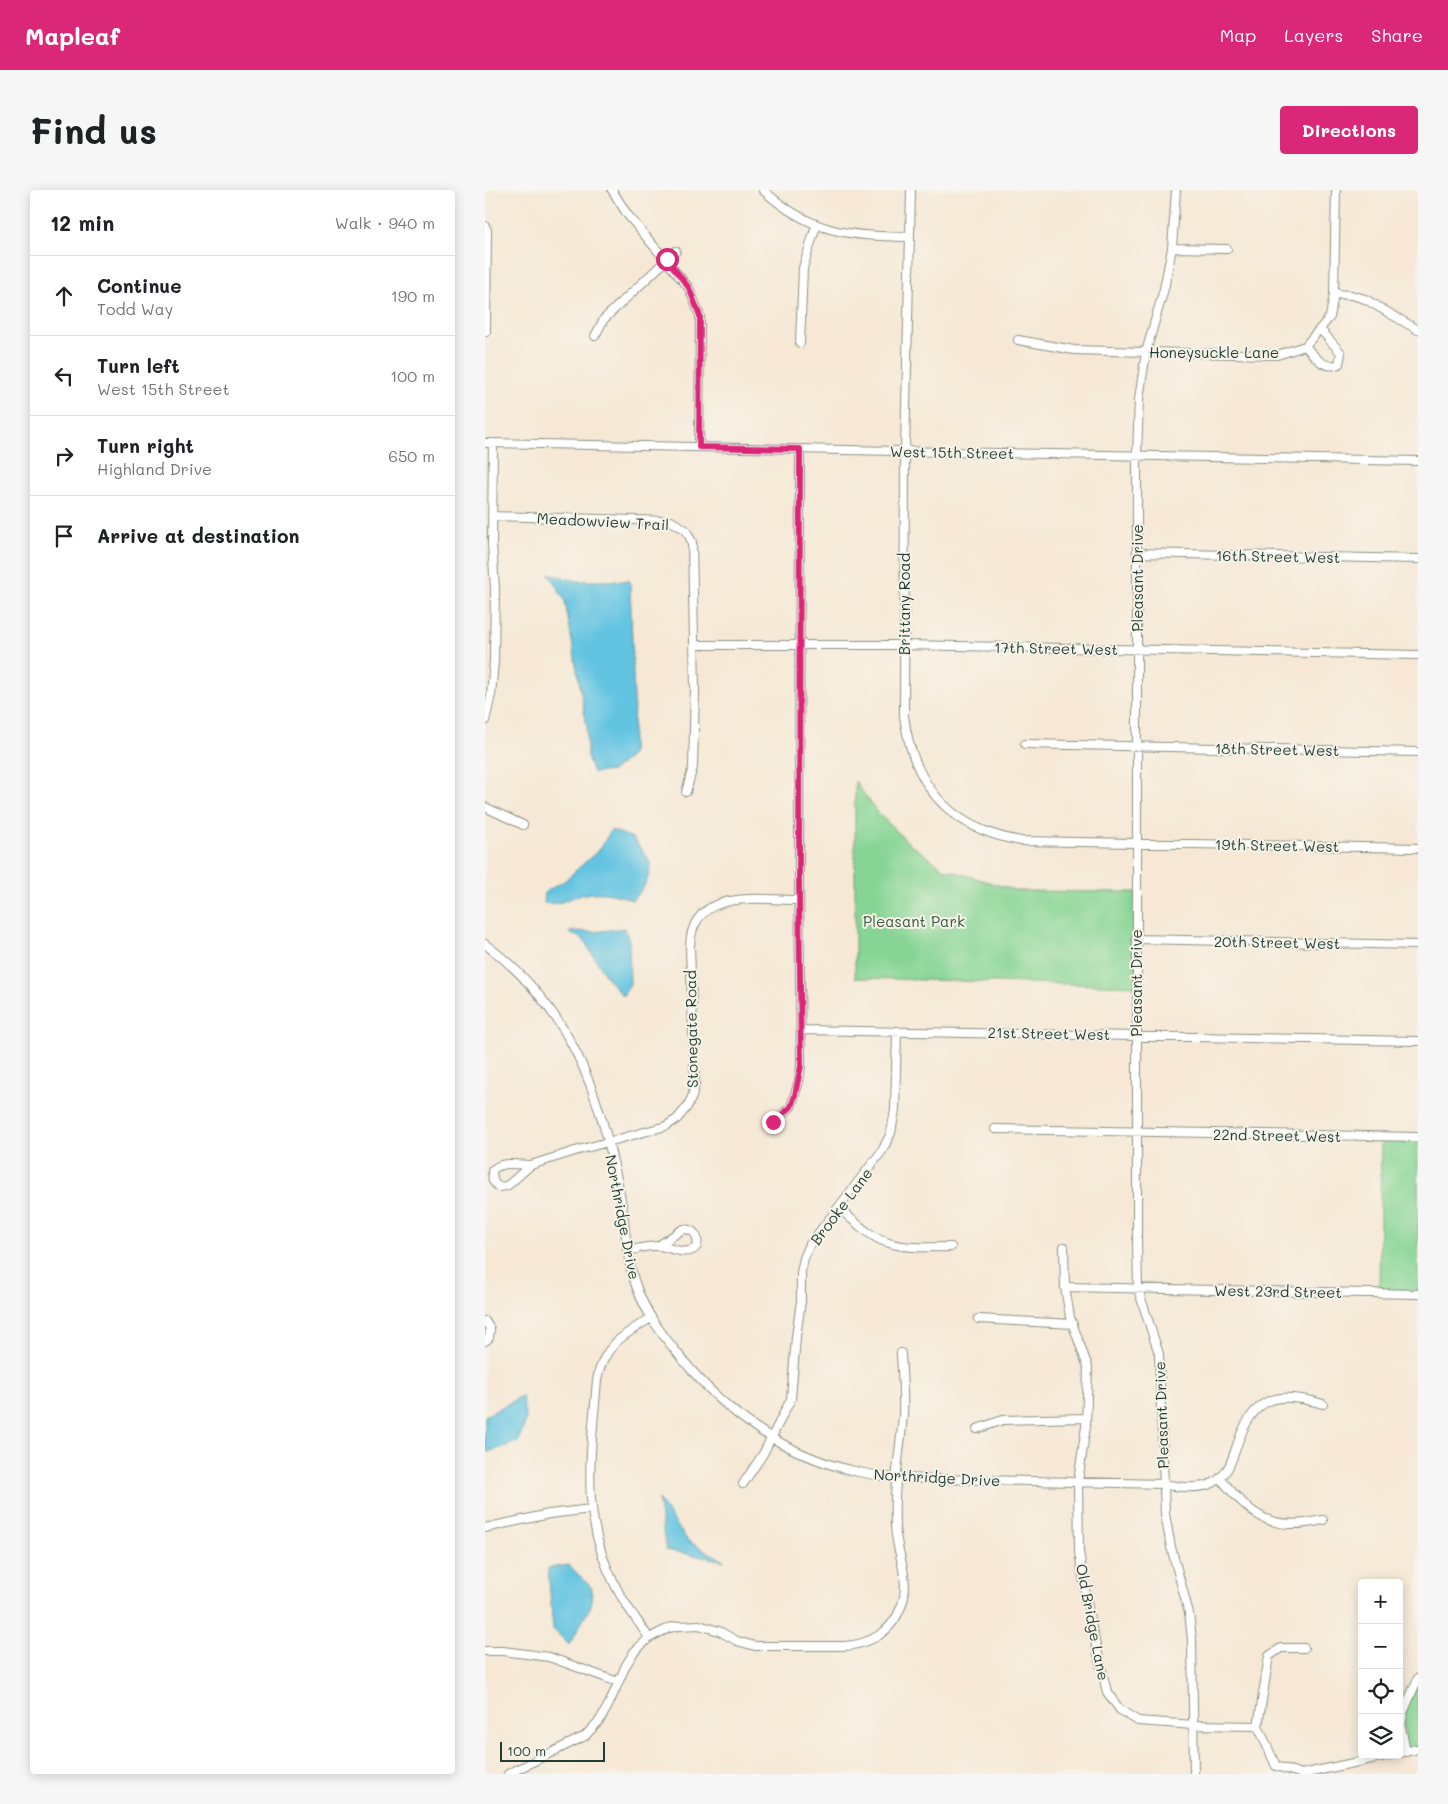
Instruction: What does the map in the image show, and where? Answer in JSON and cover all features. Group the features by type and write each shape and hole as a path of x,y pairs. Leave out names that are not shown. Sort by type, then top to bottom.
{"street":[{"path":"613,190 627,214 667,259 689,288 700,316 699,447"},
{"path":"763,190 781,206 816,226 845,233 910,237"},
{"name":"Brittany Road","path":"911,190 903,645 904,716 912,757 931,790 955,815 992,835 1021,841 1137,842"},
{"name":"Pleasant Drive","path":"1176,190 1172,248 1164,289 1146,352 1139,399 1137,455 1136,1132 1138,1289 1159,1354 1165,1514 1171,1547 1189,1613 1192,1640 1194,1774"},
{"path":"1319,329 1341,353 1339,364 1332,367 1324,364 1305,346 1319,329 1330,317 1334,294 1336,190"},
{"path":"485,226 487,230 486,332"},
{"path":"800,343 803,268 816,226"},
{"path":"1172,248 1227,249"},
{"path":"595,336 604,319 676,251"},
{"path":"1334,294 1351,295 1365,299 1418,330"},
{"name":"Honeysuckle Lane","path":"1018,340 1074,350 1277,355 1305,346"},
{"path":"485,721 491,695 494,661 495,588 489,443"},
{"name":"West 15th Street","path":"489,443 1418,461"},
{"path":"773,1122 791,1107 801,1066 799,900 800,449"},
{"name":"Meadowview Trail","path":"492,516 671,520 686,530 692,542 695,645 693,767 686,792"},
{"name":"16th Street West","path":"1137,553 1418,559"},
{"name":"17th Street West","path":"695,645 903,645 1418,655"},
{"name":"18th Street West","path":"1025,744 1418,752"},
{"path":"485,807 523,825"},
{"name":"19th Street West","path":"1137,842 1418,848"},
{"name":"Stonegate Road","path":"531,1165 666,1126 677,1120 687,1108 695,1084 689,947 691,934 699,918 709,908 721,902 799,900"},
{"name":"20th Street West","path":"1136,939 1418,945"},
{"name":"Northridge Drive","path":"485,944 510,964 530,984 563,1027 588,1075 598,1106 620,1194 627,1251 636,1285 651,1318 705,1386 729,1408 771,1439 837,1467 895,1478 1163,1484 1177,1487 1203,1486 1220,1478"},
{"name":"21st Street West","path":"801,1030 1418,1041"},
{"name":"Brooke Lane","path":"743,1484 771,1439 791,1399 796,1337 800,1318 801,1272 804,1258 811,1244 882,1151 891,1133 895,1110 897,1031"},
{"name":"22nd Street West","path":"995,1129 1418,1137"},
{"path":"503,1164 531,1165 507,1186 498,1187 493,1182 492,1171 496,1166 503,1164"},
{"path":"838,1208 870,1234 887,1243 901,1246 951,1247"},
{"path":"627,1251 659,1246 693,1251 697,1246 697,1237 690,1230 683,1229 659,1246"},
{"name":"Old Bridge Lane","path":"1064,1247 1065,1287 1073,1324 1088,1367 1086,1418 1078,1482 1079,1552 1090,1620 1107,1692 1120,1710 1138,1721 1194,1725 1258,1726"},
{"name":"West 23rd Street","path":"1065,1287 1418,1294"},
{"path":"649,1638 621,1596 608,1571 595,1534 591,1509 590,1460 597,1380 601,1366 607,1353 616,1341 651,1318"},
{"path":"978,1319 1073,1324"},
{"path":"485,1321 489,1326 490,1334 489,1338 485,1341"},
{"path":"508,1774 585,1736 600,1720 631,1656 649,1638 669,1628 689,1625 710,1628 742,1642 766,1647 851,1646 879,1636 890,1626 898,1614 905,1594 904,1573 895,1535 895,1478 903,1402 901,1354"},
{"path":"1323,1404 1299,1397 1289,1397 1275,1399 1261,1406 1250,1415 1229,1466 1220,1478 1243,1505 1265,1519 1297,1524 1323,1520"},
{"path":"977,1429 1003,1420 1086,1418"},
{"path":"485,1528 549,1514 591,1509"},
{"path":"1304,1648 1281,1648 1269,1656 1258,1726 1276,1766 1302,1774 1371,1759"},
{"path":"485,1651 503,1651 549,1657 618,1682"},
{"path":"1403,1714 1418,1678"},
{"path":"1403,1753 1418,1749"}],"green space":[{"name":"Pleasant Park","path":"855,781 877,812 911,845 945,869 1018,891 1136,892 1136,986 855,978"},
{"path":"1381,1137 1418,1137 1418,1294 1379,1293"},
{"path":"1418,1678 1418,1749 1406,1752 1403,1713"}],"water":[{"path":"549,574 576,581 630,581 634,702 632,755 613,771 593,773 587,756 587,728 565,601"},
{"path":"611,830 633,838 651,863 646,883 637,895 632,900 621,896 591,893 555,904 544,903 545,892 564,881 600,849"},
{"path":"624,928 629,940 630,984 623,996 608,979 583,939 569,933 573,931 594,932"},
{"path":"522,1396 526,1420 518,1442 485,1453 485,1416"},
{"path":"658,1499 688,1541 725,1561 666,1550"},
{"path":"569,1565 592,1588 591,1606 569,1645 553,1629 548,1568"}],"route":[{"path":"667,259 689,288 700,316 699,447 800,449 799,885 801,1066 799,1081 791,1107 773,1122"}]}
